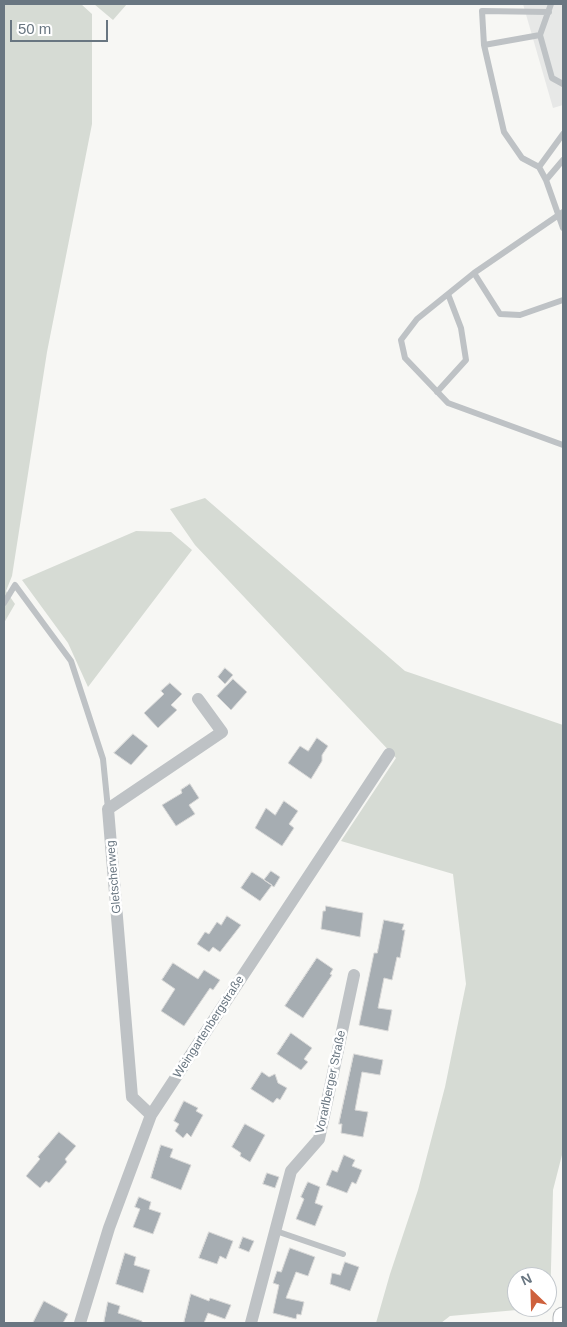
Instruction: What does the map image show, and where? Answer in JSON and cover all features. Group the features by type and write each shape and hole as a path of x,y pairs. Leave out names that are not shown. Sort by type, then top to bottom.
{"main road":[{"path":"563,1317 563,1323"}],"street":[{"path":"108,809 222,732 198,699"},
{"name":"Weingartenbergstraße","path":"80,1323 109,1228 151,1115 389,754"},
{"name":"Gletscherweg","path":"108,809 132,1097 151,1115"},
{"name":"Vorarlberger Straße","path":"251,1323 291,1171 319,1139 354,976"}],"lane":[{"path":"551,4 540,35 552,78 563,84"},
{"path":"549,12 482,11 484,45 504,132 522,158 539,167 561,213 563,228"},
{"path":"484,45 540,35"},
{"path":"539,167 563,134"},
{"path":"546,180 563,160"},
{"path":"561,213 474,273 417,319 402,340 405,358 448,403 563,445"},
{"path":"474,273 500,314 520,315 563,300"},
{"path":"437,392 466,360 461,328 448,294"},
{"path":"4,603 15,585 71,661 103,759 108,809"},
{"path":"276,1231 343,1254"}],"shaded area":[{"path":"4,4 81,4 92,14 92,124 47,352 12,576 6,591 15,604 4,623"},
{"path":"94,4 127,4 113,20"},
{"path":"523,4 563,4 563,105 553,108"},
{"path":"205,498 405,671 563,725 563,1151 553,1190 551,1267 507,1267 507,1311 450,1316 441,1323 376,1323 418,1190 445,1087 466,984 453,874 341,841 396,758 195,545 170,509"},
{"path":"136,531 171,532 192,550 88,687 68,643 22,580"}],"building":[{"path":"225,668 233,675 225,684 218,677"},
{"path":"233,679 247,692 231,710 217,696"},
{"path":"170,683 182,694 171,705 177,710 158,728 144,713 164,694 161,691"},
{"path":"133,734 148,746 131,765 114,753"},
{"path":"317,738 328,746 322,755 322,761 311,779 288,763 300,746 308,751"},
{"path":"190,784 199,798 189,805 195,814 176,826 162,805 182,793 181,790"},
{"path":"284,801 298,811 289,824 294,828 282,846 255,828 266,808 275,815"},
{"path":"271,871 280,877 274,887 264,880"},
{"path":"252,872 272,885 260,901 241,888"},
{"path":"326,906 363,913 360,937 321,929 323,911 325,911"},
{"path":"227,916 241,925 220,952 213,947 209,952 197,944 205,932 209,934 217,922 221,925"},
{"path":"384,920 404,924 402,930 405,930 400,958 397,957 392,980 384,978 378,1008 392,1010 388,1031 359,1025 374,953 377,953"},
{"path":"317,958 333,969 330,974 332,975 303,1018 285,1006"},
{"path":"173,963 198,979 204,970 220,980 213,990 210,988 184,1026 161,1011 175,989 162,980"},
{"path":"291,1033 312,1048 304,1059 308,1062 301,1070 277,1054"},
{"path":"354,1054 383,1060 380,1075 362,1072 355,1110 368,1112 363,1137 341,1133 342,1124 339,1124"},
{"path":"262,1072 269,1077 275,1074 278,1083 287,1088 280,1100 277,1098 273,1103 251,1089"},
{"path":"184,1101 198,1108 196,1111 203,1115 191,1137 187,1133 183,1138 175,1131 179,1124 174,1121"},
{"path":"245,1124 265,1135 250,1162 240,1156 241,1153 232,1147"},
{"path":"59,1132 76,1146 65,1159 67,1162 49,1183 46,1181 40,1188 26,1176 40,1159 38,1157"},
{"path":"161,1145 173,1149 170,1157 191,1165 181,1190 151,1178"},
{"path":"344,1155 355,1160 352,1166 362,1170 356,1184 352,1182 347,1193 326,1185 332,1170 337,1172"},
{"path":"267,1173 279,1177 275,1188 263,1184"},
{"path":"308,1182 320,1187 315,1203 323,1206 315,1226 296,1219 304,1199 301,1197"},
{"path":"139,1197 151,1202 149,1209 161,1213 153,1234 133,1227 140,1209 135,1207"},
{"path":"209,1232 233,1241 226,1259 220,1256 217,1264 199,1258"},
{"path":"243,1237 254,1241 249,1252 239,1248"},
{"path":"290,1248 315,1257 308,1276 296,1272 286,1298 304,1302 301,1315 297,1314 296,1319 273,1313 279,1285 273,1283 277,1271 281,1272"},
{"path":"125,1253 136,1257 134,1265 150,1270 143,1293 116,1284"},
{"path":"345,1262 359,1267 350,1291 330,1284 332,1273 340,1275"},
{"path":"191,1294 209,1301 210,1298 231,1305 225,1319 208,1313 204,1323 184,1323"},
{"path":"44,1301 68,1314 63,1323 33,1323"},
{"path":"108,1302 120,1306 118,1313 142,1321 142,1323 104,1323"}]}
